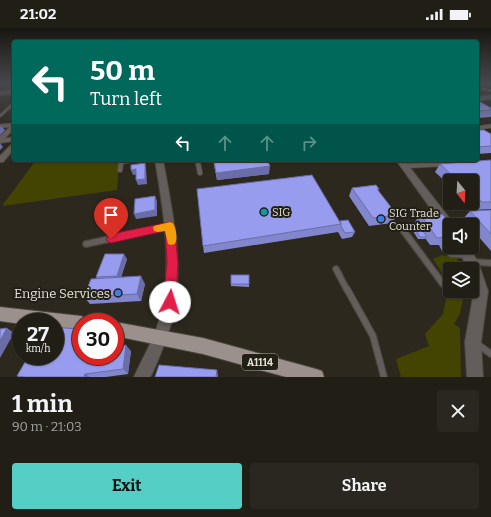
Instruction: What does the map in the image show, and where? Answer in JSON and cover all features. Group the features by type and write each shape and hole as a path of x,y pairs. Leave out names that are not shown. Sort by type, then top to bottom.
{"main road":[{"path":"0,314 72,322"},
{"name":"A1114","path":"124,331 203,346 316,377"}],"street":[{"path":"0,140 12,127"},
{"path":"0,140 12,139"},
{"path":"1,158 12,147"},
{"path":"142,377 160,337 167,316 171,285 172,250 170,226 159,162"},
{"path":"402,163 443,218"},
{"path":"467,255 481,291 473,342 475,377"}],"lane":[{"path":"0,116 12,105"},
{"path":"0,126 12,125"},
{"path":"479,128 491,126"},
{"path":"120,170 122,162"},
{"path":"197,162 200,173"},
{"path":"402,163 475,162"},
{"path":"86,244 170,226"},
{"path":"403,230 443,284"},
{"path":"451,254 467,255 491,263"},
{"path":"336,269 373,336 384,377"},
{"path":"473,342 491,354"}],"shaded area":[{"path":"35,162 119,162 117,190 2,206"},
{"path":"442,255 457,258 458,262 443,262 443,275 433,259"},
{"path":"446,298 463,298 460,314 454,324 460,328 461,377 401,377 396,359 429,346 425,334 443,314"}],"building":[{"path":"479,101 491,108 491,110 479,111"},
{"path":"479,130 484,130 491,134 491,146 479,147"},
{"path":"491,160 491,202 482,202 479,200 479,174 451,174 440,164"},
{"path":"214,162 268,162 270,166 216,173"},
{"path":"145,163 145,179 136,180 136,169 131,170 131,165"},
{"name":"SIG","path":"312,175 341,224 203,246 197,189"},
{"path":"376,185 379,189 377,189 397,215 373,218 352,188"},
{"path":"155,196 155,210 134,214 135,199"},
{"path":"491,210 491,234 479,221 479,218 476,218 470,211"},
{"path":"433,212 443,215 446,218 443,218 443,237 437,238 420,214 431,214"},
{"path":"348,220 355,232 345,233 340,221"},
{"path":"413,225 419,225 427,237 420,237"},
{"path":"105,254 124,254 117,276 96,277"},
{"path":"231,275 249,275 249,284 231,284"},
{"path":"141,276 137,294 84,297 91,279"},
{"path":"7,328 0,341 0,329"},
{"path":"64,328 72,329 72,365 124,365 123,369 85,374 84,377 17,376 23,365 64,365"},
{"path":"124,345 126,345 124,361"},
{"path":"159,365 217,370 216,377 155,377"}],"slow traffic":[{"path":"158,228 170,226 171,241"}],"place":[{"name":"SIG","path":"264,212"},
{"name":"SIG Trade Counter","path":"381,219"},
{"name":"Engine Services","path":"118,293"}],"route":[{"path":"111,239 170,226 172,262 170,302"}]}
